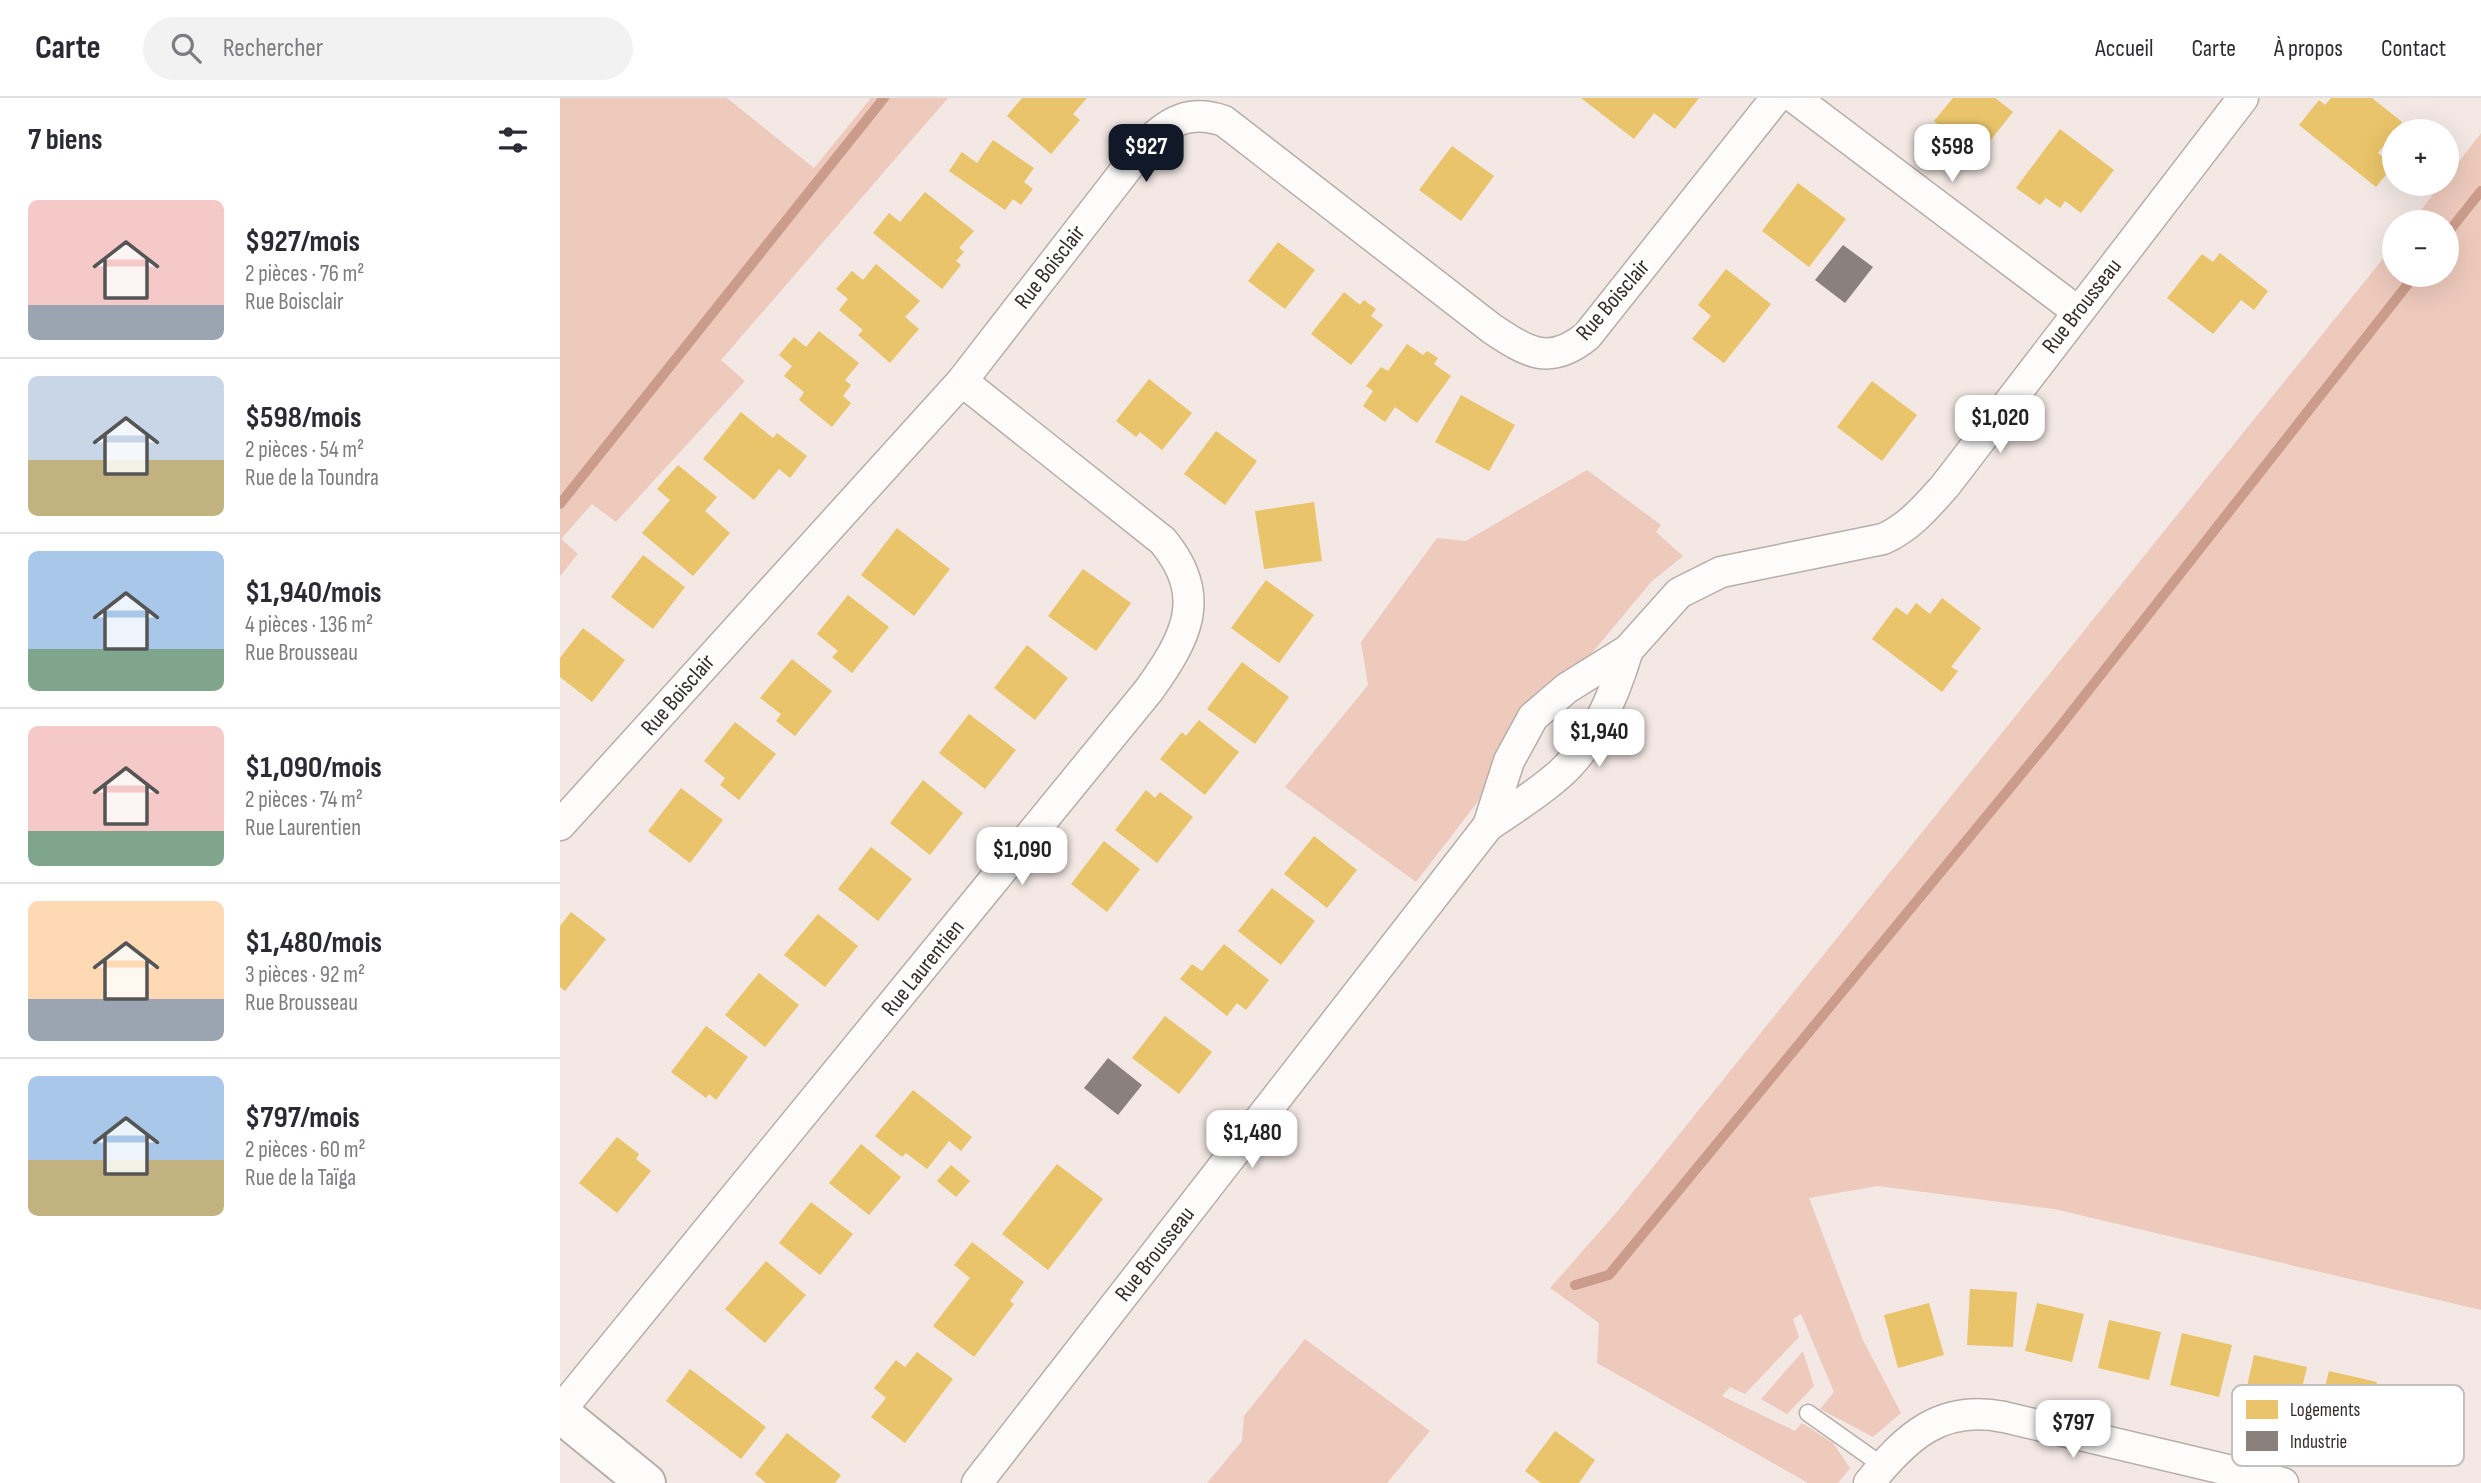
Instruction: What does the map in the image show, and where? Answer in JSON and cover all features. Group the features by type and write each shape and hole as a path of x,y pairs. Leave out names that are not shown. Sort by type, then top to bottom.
{"street":[{"name":"Rue Boisclair","path":"560,825 962,382 1144,145 1165,125 1187,116 1206,115 1224,121 1491,328 1525,351 1541,354 1558,353 1575,346 1587,336 1776,98"},
{"path":"1795,98 2077,311"},
{"name":"Rue Brousseau","path":"1488,826 1509,761 1533,717 1567,688 1628,650 1664,607 1701,580 1721,572 1861,544 1902,530 1945,486 2243,98"},
{"name":"Rue Laurentien","path":"560,1412 1149,690 1183,634 1190,611 1190,593 1175,556 1163,541 962,382"},
{"name":"Rue Brousseau","path":"977,1483 1488,826 1556,778 1576,757 1608,705 1628,650"},
{"path":"560,1412 646,1483"},
{"path":"1876,1474 1906,1442 1930,1425 1958,1415 1980,1414 2283,1483"}],"lane":[{"path":"1808,1413 1876,1474"}],"shaded area":[{"path":"560,98 727,98 814,168 871,98 948,98 721,360 745,381 616,522 592,504 561,539 578,554 560,576"},
{"path":"2481,133 2481,1310 2054,1209 1878,1186 1809,1198 1863,1340 1901,1413 1873,1437 1820,1409 1834,1392 1801,1314 1793,1319 1799,1337 1745,1394 1730,1387 1722,1396 1795,1431 1802,1423 1833,1443 1850,1468 1838,1483 1808,1483 1597,1363 1599,1323 1550,1288 1616,1213 2382,260 2382,287 2459,287 2459,210 2421,210 2432,196 2459,196 2459,161"},
{"path":"1587,470 1661,525 1656,532 1683,556 1651,582 1582,665 1540,689 1501,742 1479,800 1416,882 1285,787 1368,685 1361,642 1437,538 1466,541"},
{"path":"1305,1339 1430,1431 1387,1483 1207,1483 1242,1441 1244,1416"},
{"path":"1803,1351 1814,1386 1787,1414 1761,1399"}],"building: Logements":[{"path":"1022,98 1087,98 1073,114 1080,120 1051,154 1007,116"},
{"path":"1581,98 1699,98 1675,129 1654,113 1634,139"},
{"path":"1953,98 1995,98 2013,112 1978,156 1934,121"},
{"path":"2331,98 2372,98 2398,119 2382,119 2382,148 2378,153 2382,156 2382,180 2376,187 2299,125 2319,100 2325,105"},
{"path":"2060,129 2114,170 2081,213 2065,201 2060,208 2046,198 2040,205 2016,188"},
{"path":"993,140 1034,168 1024,182 1033,189 1021,205 1013,199 1005,210 949,171 962,152 977,163"},
{"path":"1452,146 1494,176 1461,221 1419,190"},
{"path":"1798,183 1846,219 1809,267 1762,231"},
{"path":"925,192 974,231 959,248 964,252 956,261 961,265 942,289 873,233 889,213 900,222"},
{"path":"1278,242 1315,270 1285,309 1248,281"},
{"path":"2220,253 2268,291 2254,310 2241,300 2213,334 2167,298 2202,254 2213,262"},
{"path":"876,264 920,301 905,317 919,329 890,363 858,335 863,330 839,310 848,299 836,289 852,271 863,280"},
{"path":"1726,269 1771,304 1724,363 1692,339 1711,316 1698,305"},
{"path":"1344,292 1360,305 1364,300 1376,309 1371,316 1383,325 1351,365 1311,334"},
{"path":"819,331 859,363 845,380 851,385 843,396 851,403 832,427 799,400 804,392 784,376 792,366 779,355 794,337 806,347"},
{"path":"1407,344 1423,355 1427,351 1438,358 1434,364 1451,376 1417,423 1395,407 1385,422 1363,406 1373,391 1366,386 1381,367 1388,371"},
{"path":"1149,379 1192,413 1162,450 1140,432 1136,437 1116,421"},
{"path":"1872,381 1917,415 1882,461 1837,427"},
{"path":"1461,395 1515,425 1489,471 1435,442"},
{"path":"741,412 773,438 777,433 807,456 790,478 779,469 754,500 703,459"},
{"path":"1216,431 1257,461 1225,505 1184,474"},
{"path":"678,465 717,497 705,511 730,533 693,576 642,533 670,500 657,489"},
{"path":"1314,502 1322,561 1264,569 1255,511"},
{"path":"897,528 950,569 914,616 861,575"},
{"path":"643,555 685,587 653,629 611,597"},
{"path":"1083,569 1131,603 1096,651 1048,616"},
{"path":"1266,580 1314,615 1279,663 1231,628"},
{"path":"848,595 889,627 852,673 832,657 838,651 817,634"},
{"path":"1942,598 1981,628 1951,667 1958,671 1942,692 1872,639 1896,607 1907,615 1916,603 1930,614"},
{"path":"583,628 625,660 592,702 560,677 560,658"},
{"path":"1027,645 1068,678 1035,720 994,688"},
{"path":"792,659 832,691 795,736 776,721 781,714 760,698"},
{"path":"1242,662 1289,697 1255,744 1207,709"},
{"path":"969,714 1016,750 985,789 939,753"},
{"path":"1199,720 1239,752 1205,795 1160,759 1182,732 1186,736"},
{"path":"735,722 776,754 739,800 720,785 725,778 704,761"},
{"path":"923,780 963,813 930,855 890,823"},
{"path":"681,788 723,820 690,863 648,831"},
{"path":"1146,790 1155,798 1160,792 1193,817 1157,863 1115,830"},
{"path":"1314,836 1357,870 1327,908 1284,874"},
{"path":"1104,841 1140,869 1107,912 1071,884"},
{"path":"871,847 912,879 878,921 838,889"},
{"path":"1272,888 1315,921 1281,965 1238,931"},
{"path":"571,912 606,939 565,991 560,987 560,926"},
{"path":"818,914 858,946 825,987 784,955"},
{"path":"1224,944 1269,980 1246,1010 1237,1003 1227,1016 1180,979 1192,964 1202,971"},
{"path":"759,973 799,1005 765,1047 725,1015"},
{"path":"1165,1016 1212,1052 1179,1094 1132,1058"},
{"path":"706,1026 748,1057 716,1100 709,1094 706,1098 671,1072"},
{"path":"913,1090 972,1137 961,1151 949,1141 927,1169 906,1153 902,1157 875,1136"},
{"path":"617,1137 639,1154 636,1159 651,1171 617,1213 579,1183"},
{"path":"861,1144 901,1177 869,1215 829,1183"},
{"path":"1057,1164 1103,1199 1048,1270 1002,1234"},
{"path":"951,1165 970,1181 956,1197 937,1181"},
{"path":"811,1202 853,1234 820,1275 779,1243"},
{"path":"972,1242 1024,1282 1010,1301 1014,1304 974,1357 933,1326 970,1278 954,1265"},
{"path":"766,1261 806,1295 765,1343 725,1309"},
{"path":"1970,1289 2017,1292 2013,1347 1967,1345"},
{"path":"1929,1303 1944,1355 1898,1368 1884,1315"},
{"path":"2037,1303 2084,1314 2072,1362 2025,1351"},
{"path":"2109,1320 2161,1332 2149,1380 2098,1368"},
{"path":"2182,1333 2232,1345 2219,1397 2170,1385"},
{"path":"917,1352 953,1379 905,1443 871,1417 886,1398 874,1388 896,1360 905,1367"},
{"path":"2254,1355 2307,1367 2303,1385 2247,1385"},
{"path":"690,1369 766,1427 741,1459 666,1401"},
{"path":"2329,1371 2377,1382 2376,1385 2326,1385"},
{"path":"1555,1431 1595,1460 1579,1483 1541,1483 1525,1471"},
{"path":"787,1433 841,1475 835,1483 766,1483 755,1474"}],"building: Industrie":[{"path":"1843,245 1873,267 1845,303 1815,280"},
{"path":"1108,1058 1142,1085 1118,1115 1084,1088"}],"waterway":[{"path":"560,504 884,98"},
{"path":"2459,219 2481,191"},
{"path":"1575,1285 1609,1275 2055,733 2406,287"}]}
